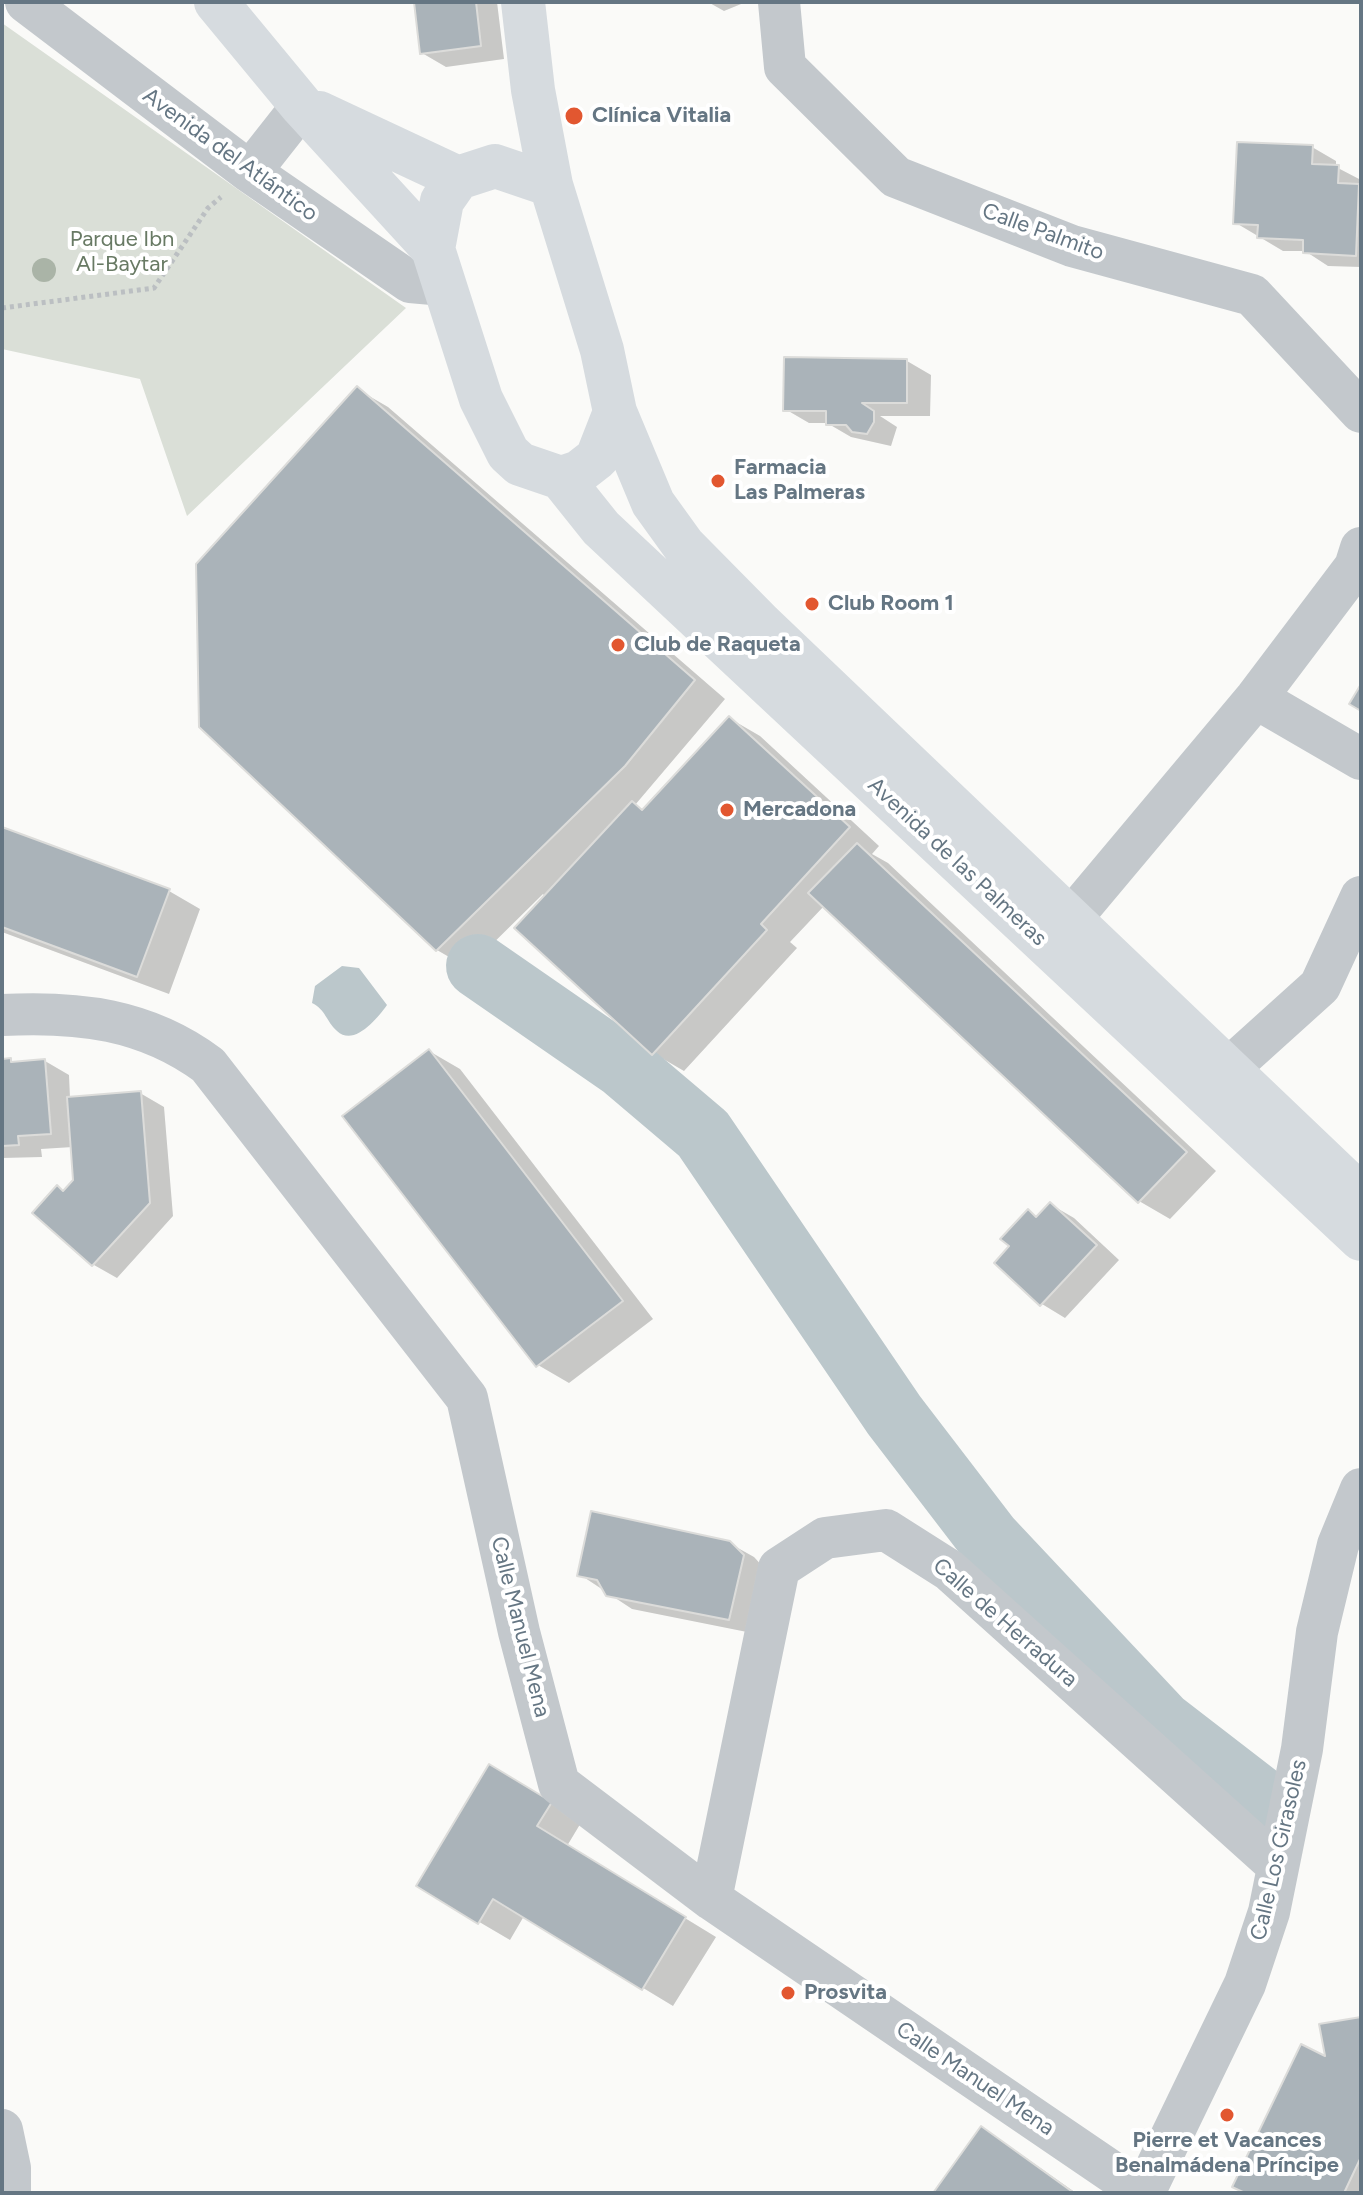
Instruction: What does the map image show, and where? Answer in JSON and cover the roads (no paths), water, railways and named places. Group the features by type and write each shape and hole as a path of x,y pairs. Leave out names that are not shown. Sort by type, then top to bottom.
{"street":[{"name":"Avenida del Atlántico","path":"26,2 250,172 410,282 438,267"},
{"path":"216,2 438,267"},
{"path":"302,106 477,172 551,185 533,90 523,2"},
{"name":"Calle Palmito","path":"779,2 785,67 896,177 1072,246 1252,295 1361,412"},
{"path":"533,90 477,172 442,201 438,267 481,399 499,440 520,464 561,478 579,472 597,458 615,412"},
{"path":"250,172 302,106"},
{"name":"Avenida de las Palmeras","path":"551,185 602,350 615,412 653,503 684,546 1361,1239"},
{"name":"Avenida de las Palmeras","path":"561,478 601,528 1060,934 1228,1069 1361,1196"},
{"path":"1060,934 1256,698 1355,567 1361,548"},
{"path":"1256,698 1361,759"},
{"path":"1228,1069 1320,986 1361,897"},
{"name":"Calle Manuel Mena","path":"2,1015 63,1013 136,1026 162,1035 208,1065 375,1275 467,1398 519,1632 559,1784 711,1899 1144,2193"},
{"name":"Calle Los Girasoles","path":"1144,2193 1245,1984 1269,1912 1302,1749 1317,1632 1338,1545 1361,1489"},
{"name":"Calle de Herradura","path":"711,1899 779,1568 825,1538 886,1530 949,1570 1278,1866"},
{"path":"2,2130 10,2168 10,2193"}],"waterway":[{"path":"478,966 624,1067 703,1134 894,1415 989,1539 1161,1722 1266,1803"}],"place":[{"name":"Clínica Vitalia","path":"574,116"},
{"name":"Farmacia Las Palmeras","path":"718,481"},
{"name":"Club Room 1","path":"812,604"},
{"name":"Club de Raqueta","path":"618,645"},
{"name":"Mercadona","path":"727,810"},
{"name":"Prosvita","path":"788,1993"},
{"name":"Pierre et Vacances Benalmádena Príncipe","path":"1227,2115"}],"park label":[{"name":"Parque Ibn Al-Baytar","path":"122,252"}]}
